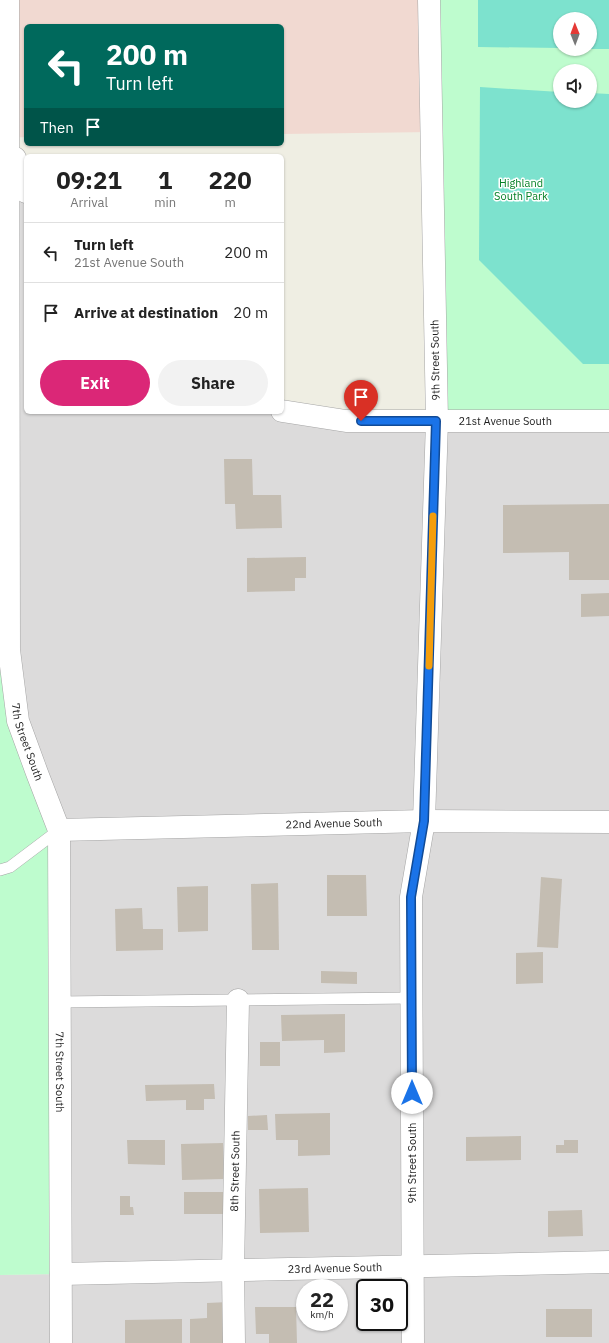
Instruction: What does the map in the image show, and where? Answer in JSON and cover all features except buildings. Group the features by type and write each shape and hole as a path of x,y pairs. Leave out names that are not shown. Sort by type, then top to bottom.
{"street":[{"path":"8,0 8,138 24,186"},
{"name":"9th Street South","path":"413,1343 411,897 424,821 436,421 429,0"},
{"name":"7th Street South","path":"8,138 9,650 18,721 36,773 59,830 61,1343"},
{"name":"21st Avenue South","path":"284,411 346,420 609,421"},
{"name":"22nd Avenue South","path":"59,830 424,821 609,822"},
{"name":"8th Street South","path":"234,1343 233,1270 238,1000"},
{"name":"23rd Avenue South","path":"61,1274 609,1262"}],"lane":[{"path":"0,870 10,867 59,830"},
{"path":"60,1002 411,998"}],"shaded area":[{"path":"0,0 429,0 432,132 284,134 284,24 24,24 24,137 9,138"},
{"path":"8,138 24,186 24,414 284,414 284,412 609,421 609,1343 0,1343 0,1275 60,1274 18,721"}],"green space":[{"name":"Highland South Park","path":"429,0 609,0 609,420 437,421"},
{"path":"478,0 609,0 609,49 597,49 597,12 553,12 553,48 478,47"},
{"path":"480,87 553,92 553,108 597,108 597,93 609,94 609,364 583,364 479,260"},
{"path":"0,373 9,650 59,830 61,1274 0,1275"}],"slow traffic":[{"path":"429,666 433,516"}],"route":[{"path":"361,421 436,421 424,821 411,897 412,1093"}]}
